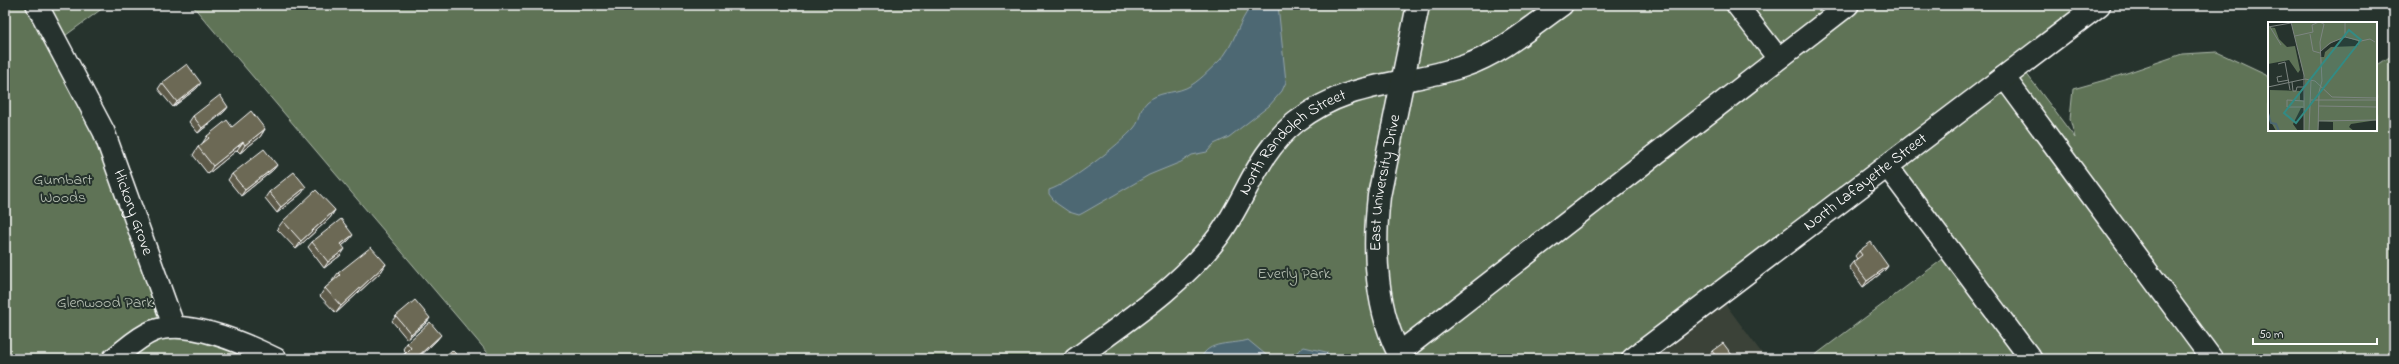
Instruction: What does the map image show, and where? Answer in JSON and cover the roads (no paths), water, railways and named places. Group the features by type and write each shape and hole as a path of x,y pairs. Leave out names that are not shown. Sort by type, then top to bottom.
{"main road":[{"name":"East University Drive","path":"1401,356 1382,301 1376,238 1379,196 1418,5"},
{"name":"North Lafayette Street","path":"1643,356 1887,166 2098,5"}],"street":[{"name":"Hickory Grove","path":"37,5 104,132 174,327"},
{"name":"North Randolph Street","path":"1075,359 1164,292 1193,267 1229,220 1254,171 1273,145 1295,122 1342,94 1445,72 1489,55 1562,5"},
{"path":"1737,5 1778,58"},
{"path":"1401,356 1778,58 1848,5"},
{"path":"2004,77 2212,359"},
{"path":"1887,166 2031,359"},
{"path":"113,359 147,334 174,327 213,334 276,359"}],"water":[{"path":"1252,5 1278,5 1286,82 1282,91 1269,106 1229,137 1214,144 1207,152 1192,155 1181,162 1149,175 1079,215 1069,212 1056,203 1049,194 1049,190 1081,172 1118,144 1134,128 1138,122 1142,109 1147,102 1161,94 1181,90 1191,86 1219,61 1229,49 1247,11"},
{"path":"1248,340 1271,359 1201,359 1204,353 1215,346"},
{"path":"1304,347 1326,352 1336,359 1287,359"}],"park label":[{"name":"Gumbart Woods","path":"63,189"},
{"name":"Everly Park","path":"1294,274"},
{"name":"Glenwood Park","path":"105,303"}]}
